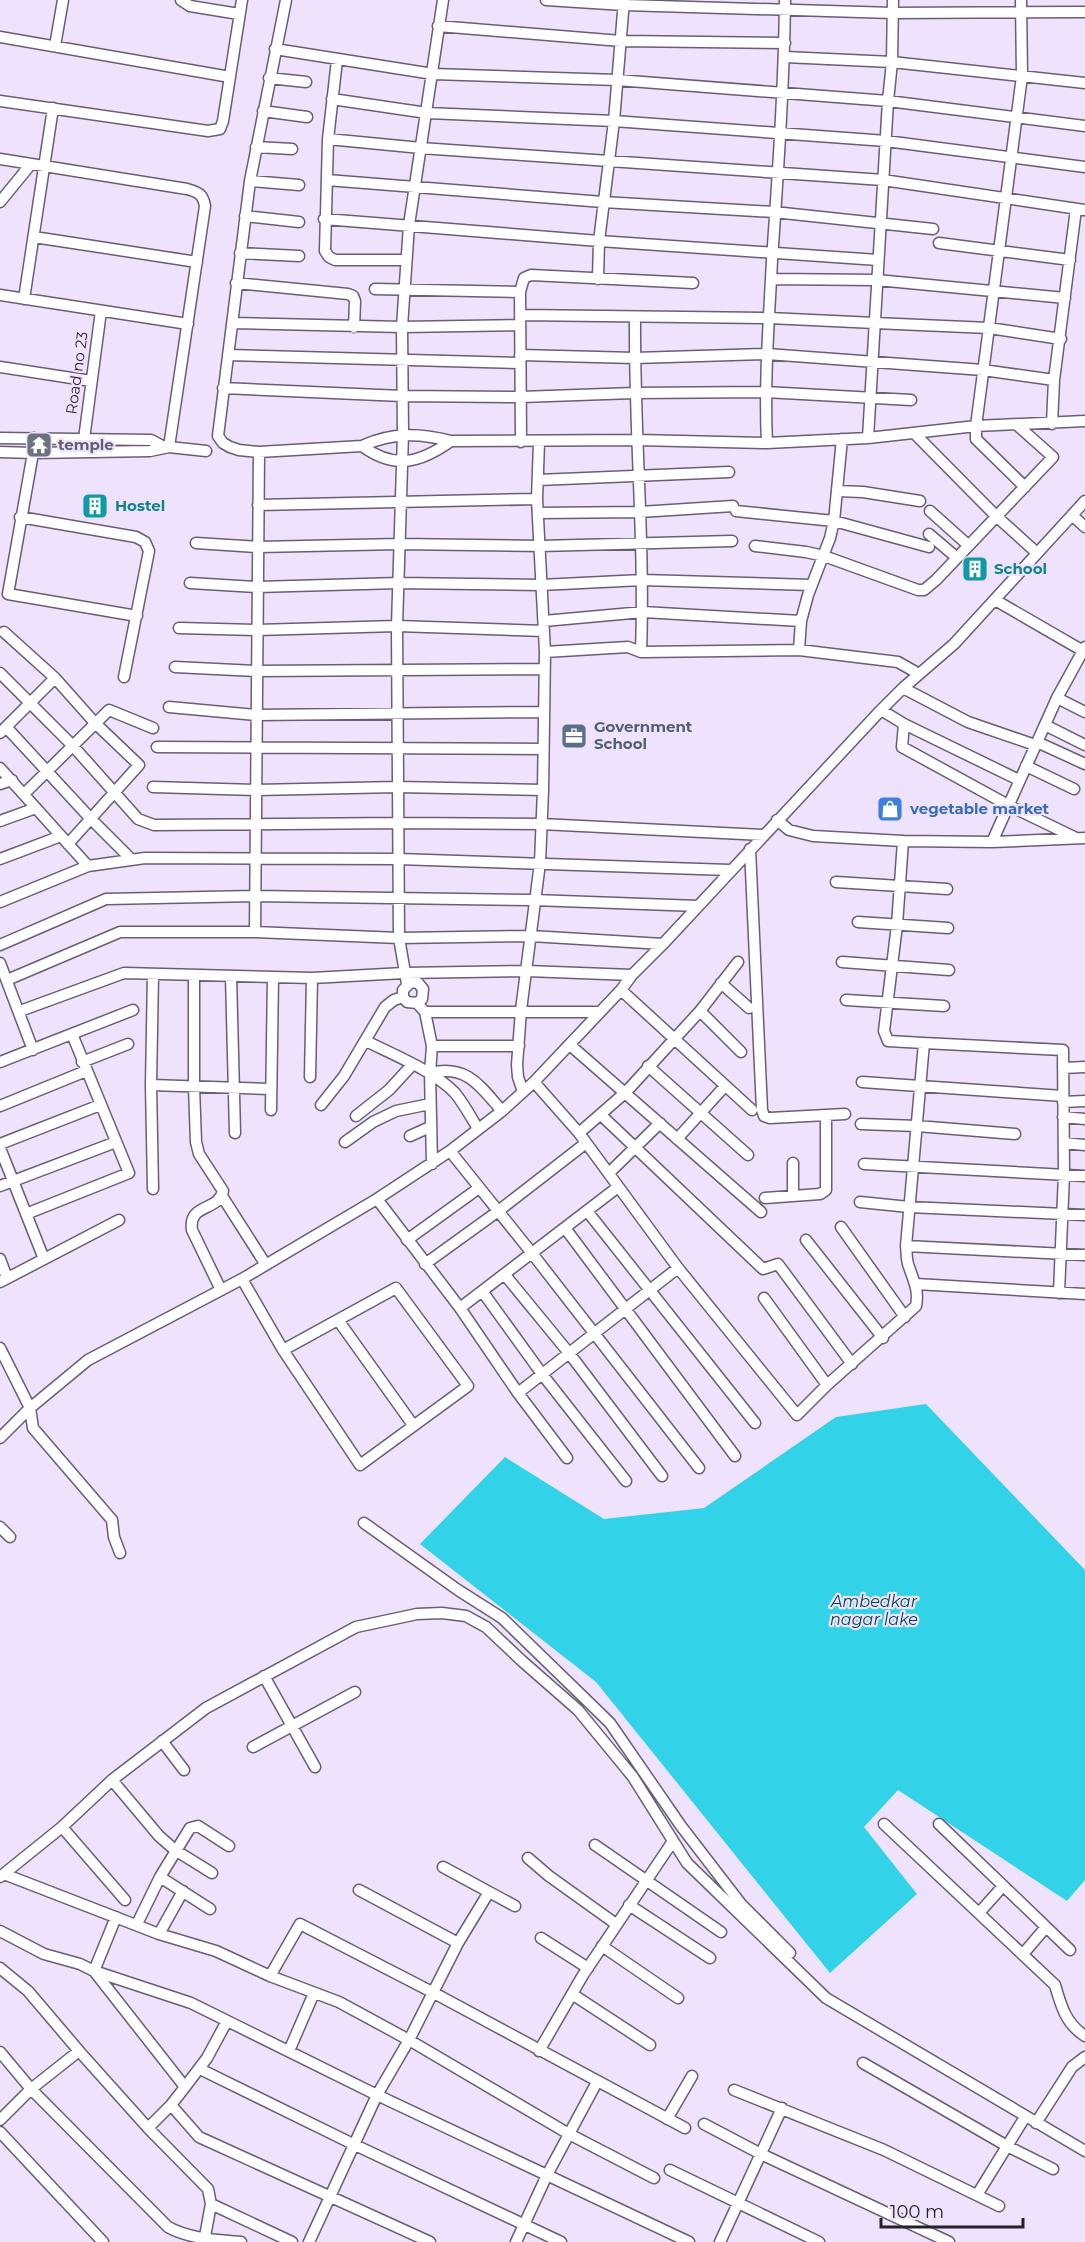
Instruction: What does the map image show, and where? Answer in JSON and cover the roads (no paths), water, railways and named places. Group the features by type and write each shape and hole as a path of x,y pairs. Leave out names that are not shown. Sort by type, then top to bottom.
{"street":[{"path":"55,46 63,0"},
{"path":"181,0 190,6 239,14"},
{"path":"0,101 214,131 220,129 242,0"},
{"path":"286,0 250,181 218,436 220,440 239,450 259,452 362,446 403,434 451,441 637,440 767,443 868,438 976,426 1085,421"},
{"path":"443,0 409,225 402,327 403,434 399,501 397,712 399,938 406,979 403,997 411,1004 421,1008 600,1012"},
{"path":"546,0 785,4 893,13 1085,12"},
{"path":"868,438 892,62 893,0"},
{"path":"1021,0 1022,76 976,439 1025,487"},
{"path":"598,279 599,241 614,121 624,2"},
{"path":"767,443 765,392 785,57 785,4"},
{"path":"438,26 621,41 785,43"},
{"path":"0,37 230,77"},
{"path":"275,49 433,74 617,80 888,101 1085,126"},
{"path":"785,57 892,62 1085,83"},
{"path":"337,60 328,139 324,219 325,251 329,257 340,261 406,260"},
{"path":"269,78 306,82"},
{"path":"332,99 427,113 614,121 886,141 1085,167"},
{"path":"24,299 53,108"},
{"path":"263,111 307,117"},
{"path":"328,139 608,162 883,180 1080,210 1070,260 1054,380 1052,424"},
{"path":"256,147 292,149"},
{"path":"0,159 187,189 198,192 204,198 205,206 188,324 166,447"},
{"path":"0,202 31,164"},
{"path":"327,180 603,202 774,212 933,229"},
{"path":"250,181 299,184"},
{"path":"245,216 299,222"},
{"path":"324,219 878,261"},
{"path":"34,237 197,262"},
{"path":"939,243 1070,260"},
{"path":"240,254 299,256"},
{"path":"521,442 520,292 524,278 531,275 693,283"},
{"path":"771,279 877,280 1065,298"},
{"path":"236,283 348,294 353,296 355,301 354,327"},
{"path":"375,289 520,292"},
{"path":"0,295 188,324"},
{"name":"Road no 23","path":"84,439 101,311"},
{"path":"635,318 634,393 642,543 641,652"},
{"path":"232,323 402,327 520,320 769,318 989,328 1061,339"},
{"path":"228,355 402,360 635,358 767,354 983,370 1054,380"},
{"path":"0,367 91,381"},
{"path":"224,388 402,396 520,397 765,392 911,400"},
{"path":"755,546 824,556 918,590 924,590 1053,457 1017,425"},
{"path":"914,433 996,516 1037,553"},
{"path":"0,438 151,440 166,447 206,452"},
{"path":"34,438 8,594 137,616"},
{"path":"799,650 801,621 834,521 842,439"},
{"path":"362,446 385,459 401,461 425,458 451,441"},
{"path":"523,1092 518,1077 521,1010 540,863 543,790 545,652 537,500 539,442"},
{"path":"0,452 150,451 166,447"},
{"path":"255,932 259,452"},
{"path":"538,480 729,472"},
{"path":"837,491 862,492 920,501"},
{"path":"258,505 537,500"},
{"path":"0,1438 30,1408 88,1360 242,1279 377,1199 432,1164 502,1111 570,1045 632,975 881,710 954,644 1085,501"},
{"path":"538,513 735,509 834,521 929,547"},
{"path":"930,511 968,545"},
{"path":"1072,515 1085,527"},
{"path":"20,517 136,537 145,542 149,551 124,677"},
{"path":"929,534 956,557"},
{"path":"196,543 258,547 399,544 540,546 732,541"},
{"path":"0,555 13,557"},
{"path":"190,583 257,587 399,583 540,585 642,580 811,585"},
{"path":"992,842 1057,698 1084,650 995,600"},
{"path":"179,628 257,630 397,626 544,626 643,612 801,621"},
{"path":"0,859 64,840 91,819 139,765 95,723 55,678 2,634 12,622"},
{"path":"545,652 628,647 641,652 799,650 898,663 919,674"},
{"path":"175,668 257,671 544,669"},
{"path":"0,673 73,746 138,819 154,825 541,824 763,835"},
{"path":"55,678 4,731 49,772 132,860"},
{"path":"903,688 968,722 1036,743 1085,764"},
{"path":"1057,698 1085,712"},
{"path":"169,706 256,715 543,712"},
{"path":"24,794 49,772 109,710 153,728"},
{"path":"881,710 904,724 1019,780"},
{"path":"904,724 902,747 1008,805 1081,838"},
{"path":"1045,725 1085,745"},
{"path":"158,747 543,749"},
{"path":"1026,766 1074,789"},
{"path":"0,768 88,866"},
{"path":"0,784 12,780"},
{"path":"153,787 256,790 398,787 543,790"},
{"path":"0,821 36,808"},
{"path":"777,820 789,830 800,834 903,841 992,842 1081,838"},
{"path":"903,841 897,925 886,1002 884,1031 888,1041 1063,1050 1064,1174 1059,1293"},
{"path":"750,849 764,1116 770,1118 845,1114"},
{"path":"0,902 88,866 145,858 398,859 730,870"},
{"path":"836,882 946,889"},
{"path":"0,945 106,899 255,896 534,900 698,906"},
{"path":"858,922 948,928"},
{"path":"7,980 120,932 255,932 399,938 531,936 663,944"},
{"path":"579,1133 626,1092 700,1011 738,962"},
{"path":"842,962 949,970"},
{"path":"0,963 33,1050"},
{"path":"20,1011 124,974 406,979 527,971 632,975"},
{"path":"153,974 151,1085 153,1189"},
{"path":"194,975 194,1087 199,1154 222,1186 222,1196 266,1265"},
{"path":"231,976 235,1133"},
{"path":"271,1110 273,977"},
{"path":"310,1077 312,978"},
{"path":"406,979 418,983 423,989 421,1008 432,1046 430,1073 432,1164"},
{"path":"721,983 749,1008"},
{"path":"621,990 752,1110"},
{"path":"321,1105 344,1076 385,1007 403,997"},
{"path":"846,1000 944,1006"},
{"path":"0,1062 133,1010"},
{"path":"700,1011 741,1052"},
{"path":"26,1214 129,1173 72,1034"},
{"path":"366,1041 430,1073 455,1093 478,1129"},
{"path":"534,1082 579,1133 678,1268 797,1415 827,1385 883,1338 916,1306 918,1297 916,1284 908,1264 906,1246 924,1043"},
{"path":"0,1106 128,1044"},
{"path":"570,1045 760,1212"},
{"path":"432,1046 519,1046"},
{"path":"356,1116 389,1090 412,1065"},
{"path":"648,1066 748,1155"},
{"path":"1063,1068 1085,1067"},
{"path":"430,1073 454,1070 466,1075 478,1084 502,1111"},
{"path":"862,1082 1085,1101"},
{"path":"151,1085 270,1089"},
{"path":"678,1139 725,1086"},
{"path":"345,1142 374,1122 396,1111 430,1104"},
{"path":"0,1144 100,1105"},
{"path":"601,1115 763,1269 778,1264 852,1364"},
{"path":"765,1197 820,1194 826,1190 826,1115"},
{"path":"1064,1117 1085,1119"},
{"path":"609,1173 660,1123"},
{"path":"861,1124 1015,1134"},
{"path":"410,1136 430,1127"},
{"path":"0,1186 116,1142"},
{"path":"425,1264 586,1143"},
{"path":"1064,1143 1085,1145"},
{"path":"0,1148 44,1259"},
{"path":"450,1151 699,1468"},
{"path":"793,1163 793,1196"},
{"path":"864,1164 1085,1176"},
{"path":"460,1308 618,1187"},
{"path":"407,1240 479,1188"},
{"path":"221,1290 192,1230 191,1222 197,1212 218,1201 222,1196"},
{"path":"377,1199 460,1308 518,1393 567,1458"},
{"path":"860,1202 909,1207 1085,1215"},
{"path":"587,1211 755,1423"},
{"path":"0,1259 4,1280 119,1220"},
{"path":"841,1227 905,1317"},
{"path":"565,1228 735,1455"},
{"path":"806,1240 883,1338"},
{"path":"906,1246 1085,1255"},
{"path":"518,1393 678,1268"},
{"path":"505,1275 662,1476"},
{"path":"242,1279 283,1350 360,1465 468,1386 396,1288 283,1350"},
{"path":"916,1284 1085,1294"},
{"path":"482,1291 542,1374 626,1481"},
{"path":"764,1298 827,1385"},
{"path":"338,1320 413,1425"},
{"path":"0,1348 30,1408 33,1428 112,1520 114,1537 120,1553"},
{"path":"364,1523 458,1590 502,1618 610,1723 681,1826 741,1904 825,1988 860,2018"},
{"path":"0,1527 10,1537"},
{"path":"2,1875 62,1827 112,1780 206,1708 356,1627 417,1614 442,1613 466,1616 486,1628 578,1710 633,1778 687,1863 826,1998 1036,2123 1082,2146 1085,2158"},
{"path":"264,1676 315,1767"},
{"path":"253,1747 355,1692"},
{"path":"162,1741 184,1770"},
{"path":"112,1780 159,1836 175,1850 212,1873"},
{"path":"884,1824 1055,1985 1061,2008 1069,2022 1085,2036"},
{"path":"939,1824 1070,1950"},
{"path":"137,1924 175,1850 193,1827 198,1826 229,1846"},
{"path":"62,1827 126,1900"},
{"path":"539,2051 616,1924 673,1841"},
{"path":"595,1845 721,1932"},
{"path":"528,1858 549,1876 616,1924"},
{"path":"443,1867 515,1906"},
{"path":"2,1875 159,1934 216,1951 270,1976 339,2001 569,2134 654,2178"},
{"path":"160,1877 210,1909"},
{"path":"979,1913 1003,1886"},
{"path":"359,1890 458,1943"},
{"path":"159,1934 183,1891"},
{"path":"309,2242 377,2095 409,2040 458,1943 489,1892"},
{"path":"629,1905 710,1958"},
{"path":"94,1971 116,1917"},
{"path":"270,1976 300,1924 685,2128"},
{"path":"1023,1954 1046,1927"},
{"path":"0,1931 44,1954 80,1964 94,1971 191,2003 377,2095 689,2242"},
{"path":"541,1938 588,1968"},
{"path":"602,1946 678,1998"},
{"path":"0,1968 28,1991 148,2128 208,2189 210,2204 204,2240"},
{"path":"94,1971 185,2087"},
{"path":"288,2051 314,1993"},
{"path":"572,1994 650,2045"},
{"path":"148,2128 171,2105 200,2069 227,2021"},
{"path":"1,2117 31,2089 79,2051"},
{"path":"0,2052 31,2089 168,2227 177,2233 204,2240 241,2242"},
{"path":"1036,2123 1072,2067 1085,2058"},
{"path":"863,2063 1007,2146 1053,2169"},
{"path":"200,2069 561,2242"},
{"path":"667,2119 692,2076"},
{"path":"516,2242 547,2175 597,2082"},
{"path":"734,2090 884,2150 999,2206"},
{"path":"171,2105 199,2137 430,2242"},
{"path":"720,2242 782,2108"},
{"path":"977,2195 1025,2116"},
{"path":"704,2124 761,2154 949,2242"},
{"path":"0,2132 103,2242"},
{"path":"670,2170 819,2242"},
{"path":"210,2204 292,2242"}],"water":[{"name":"Ambedkar nagar lake","path":"926,1404 1085,1570 1085,1880 1067,1901 898,1790 864,1827 917,1894 830,1973 596,1682 420,1544 505,1457 604,1519 704,1508 836,1417"}],"place":[{"name":"temple","path":"39,445"},
{"name":"Hostel","path":"95,506"},
{"name":"School","path":"975,569"},
{"name":"Government School","path":"574,736"},
{"name":"vegetable market","path":"890,809"}]}
